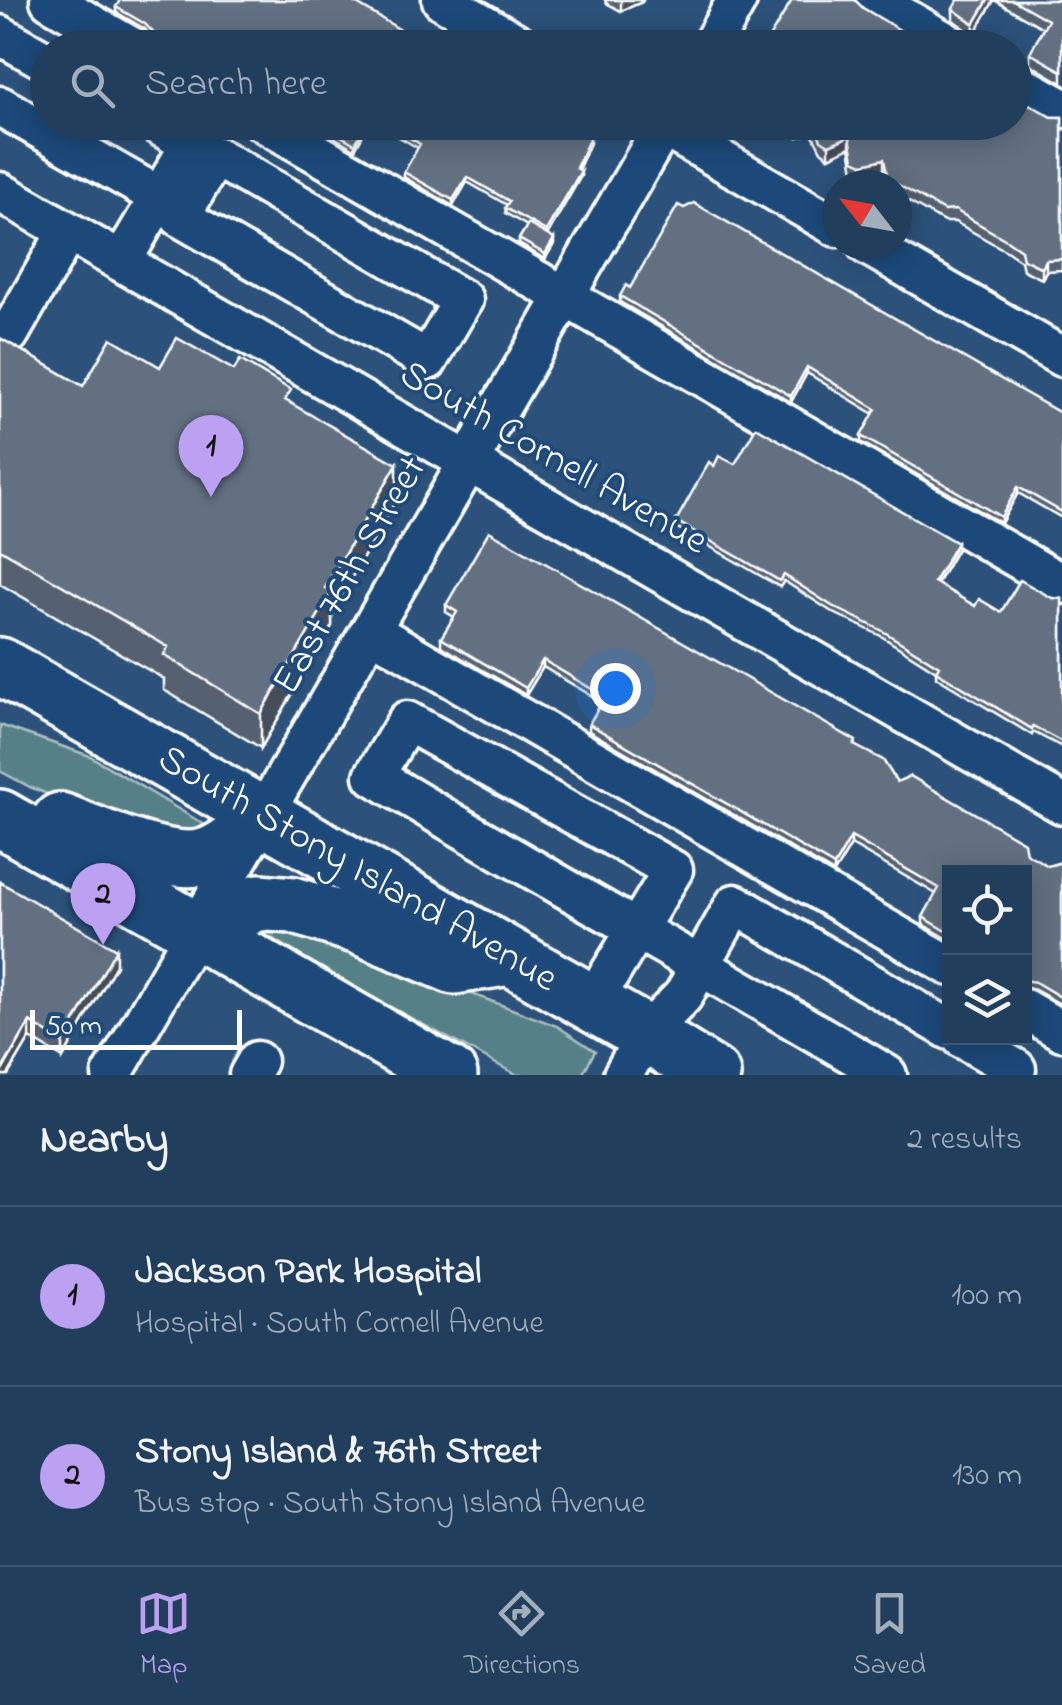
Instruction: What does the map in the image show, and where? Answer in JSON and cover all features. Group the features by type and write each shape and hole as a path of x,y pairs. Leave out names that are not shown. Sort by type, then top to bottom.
{"highway":[{"name":"South Stony Island Avenue","path":"0,666 592,1003 635,1054 712,1074"},
{"path":"9,822 59,820 140,852 200,859 223,850 262,817"},
{"path":"9,822 449,1075"},
{"path":"197,930 265,902 293,905 360,926 454,966 511,958"}],"street":[{"path":"50,0 102,30"},
{"path":"442,0 493,30"},
{"path":"720,30 737,0"},
{"path":"874,0 925,30"},
{"path":"0,35 30,52"},
{"path":"1032,91 1062,108"},
{"path":"0,106 30,120"},
{"path":"73,140 176,188"},
{"path":"121,262 176,188 216,156 463,300 428,360 180,217 176,188 191,144 184,140"},
{"path":"294,140 1062,584"},
{"name":"East 76th Street","path":"112,1075 565,297 652,140"},
{"path":"688,140 822,219"},
{"name":"South Cornell Avenue","path":"0,192 1062,804"},
{"path":"9,334 68,231"},
{"path":"894,260 1062,357"},
{"path":"371,631 942,961"},
{"path":"592,1003 636,929 673,870 407,721 374,776 636,929 887,1075"},
{"path":"635,1054 683,996 735,904 942,1025"},
{"path":"1032,1013 1062,1030"},
{"path":"974,1045 1016,1069 1012,1075"}],"green space":[{"path":"0,725 90,756 215,831 194,854 30,787 0,771"},
{"path":"270,915 374,940 472,994 557,1026 595,1051 582,1075 517,1075 346,983 264,933"}],"building":[{"path":"120,0 350,0 401,30 151,30 116,7"},
{"path":"792,0 855,0 900,30 774,30"},
{"path":"958,0 988,0 974,24 953,9"},
{"path":"1013,0 1062,0 1062,71 1032,54 1048,20"},
{"path":"1032,106 1052,117 1062,117 1062,259 1046,260 1042,268 1023,259 1021,250 1008,241 955,210 944,211 912,193 912,170 886,170 884,159 863,164 854,160 851,140 1032,140"},
{"path":"413,140 589,140 576,168 581,171 546,231 505,208 509,201 467,177 453,200 404,172 420,144"},
{"path":"694,203 1062,414 1062,512 1018,487 1001,517 861,436 876,409 807,367 791,396 620,296 626,285 630,288 678,205 684,208"},
{"path":"528,224 554,239 545,254 519,239"},
{"path":"0,338 83,386 111,338 160,367 177,338 234,370 240,360 291,390 285,400 397,464 325,588 332,592 261,714 164,655 168,647 0,549"},
{"path":"756,427 957,543 934,582 975,606 979,599 1001,612 1020,580 1052,598 1062,599 1062,742 1033,726 1032,729 936,671 939,666 881,630 832,606 784,575 780,581 676,521 709,462 714,466 719,456 735,464"},
{"path":"489,531 856,741 854,745 883,760 897,782 910,776 1024,842 1026,853 1048,866 1062,862 1062,998 1032,981 1032,865 942,865 942,928 923,917 939,888 851,837 834,866 589,724 605,697 543,660 526,688 441,638 457,612 446,605"},
{"path":"0,882 116,949 63,1043 30,1022 0,1073"}],"place":[{"name":"Jackson Park Hospital","path":"211,497"},
{"name":"Stony Island & 76th Street","path":"103,945"}]}
